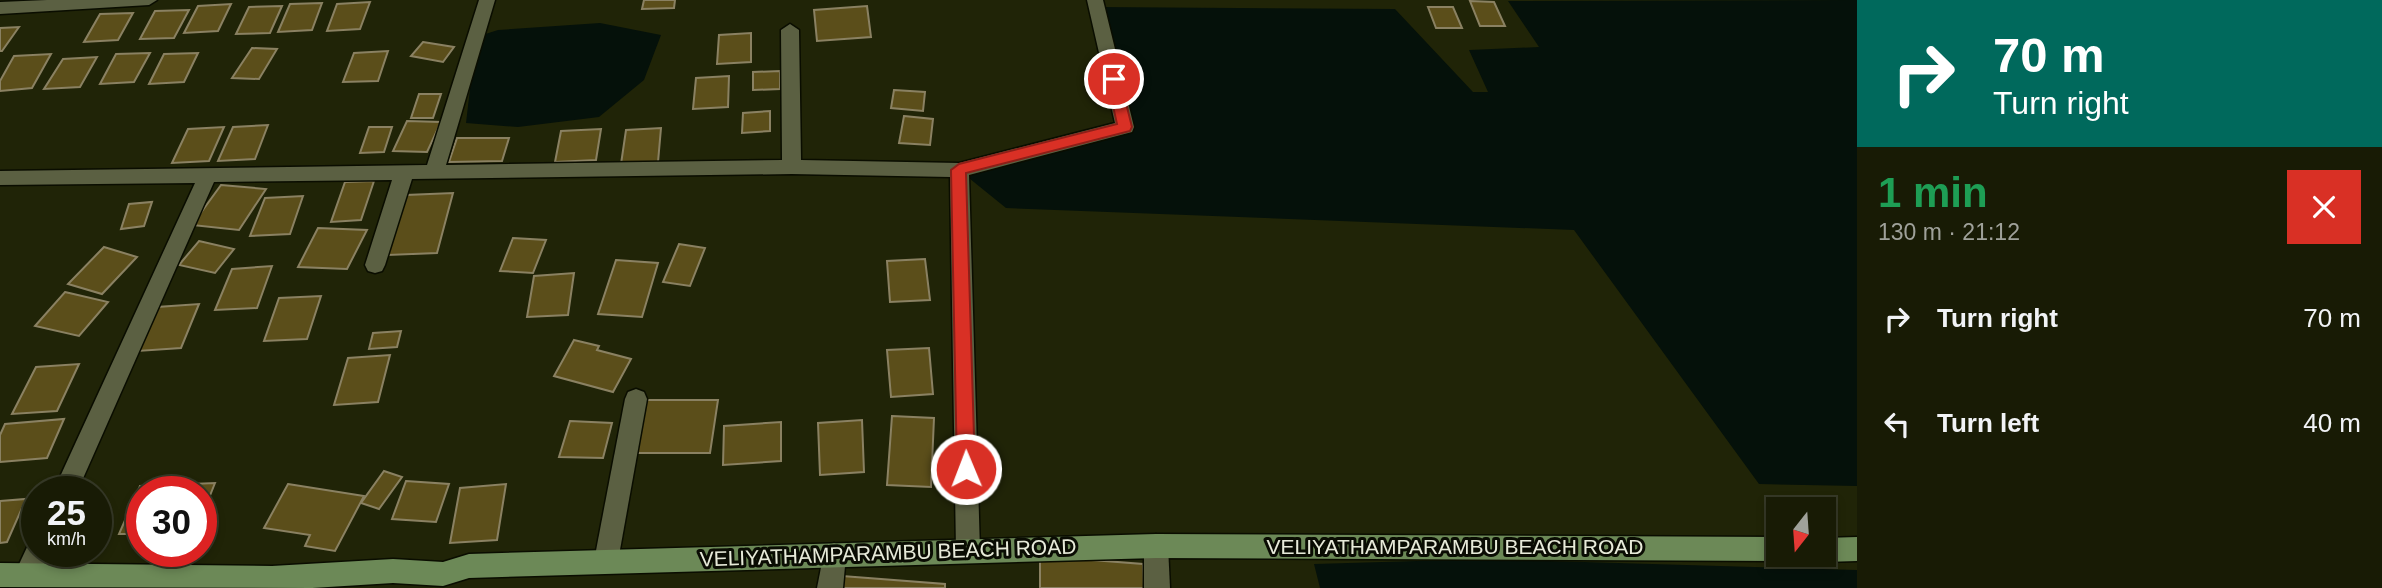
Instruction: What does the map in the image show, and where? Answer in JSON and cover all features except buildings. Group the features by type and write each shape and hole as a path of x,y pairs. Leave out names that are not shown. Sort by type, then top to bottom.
{"main road":[{"name":"VELIYATHAMPARAMBU BEACH ROAD","path":"0,575 270,583 393,571 441,581 469,566 1156,546 1766,549"},
{"path":"1836,550 1857,549"}],"street":[{"path":"0,8 149,0"},
{"path":"435,171 487,0"},
{"path":"0,178 792,167 959,170 1125,127 1095,0"},
{"path":"790,30 792,167"},
{"path":"959,170 968,551"},
{"path":"375,265 404,173"},
{"path":"72,476 208,175"},
{"path":"606,561 636,399"},
{"path":"1156,546 1157,588"},
{"path":"830,588 834,555"},
{"path":"27,575 30,567"}],"shaded area":[{"path":"1857,0 1857,486 1759,484 1574,230 1006,208 959,170 1125,127 1097,7 1395,9 1473,92 1488,92 1469,50 1539,47 1508,1"},
{"path":"600,23 661,35 644,80 599,117 518,127 466,123 476,37 498,30"},
{"path":"1485,559 1857,570 1857,588 1320,588 1314,564"}],"route":[{"path":"966,469 959,170 1125,127 1114,79"}]}
